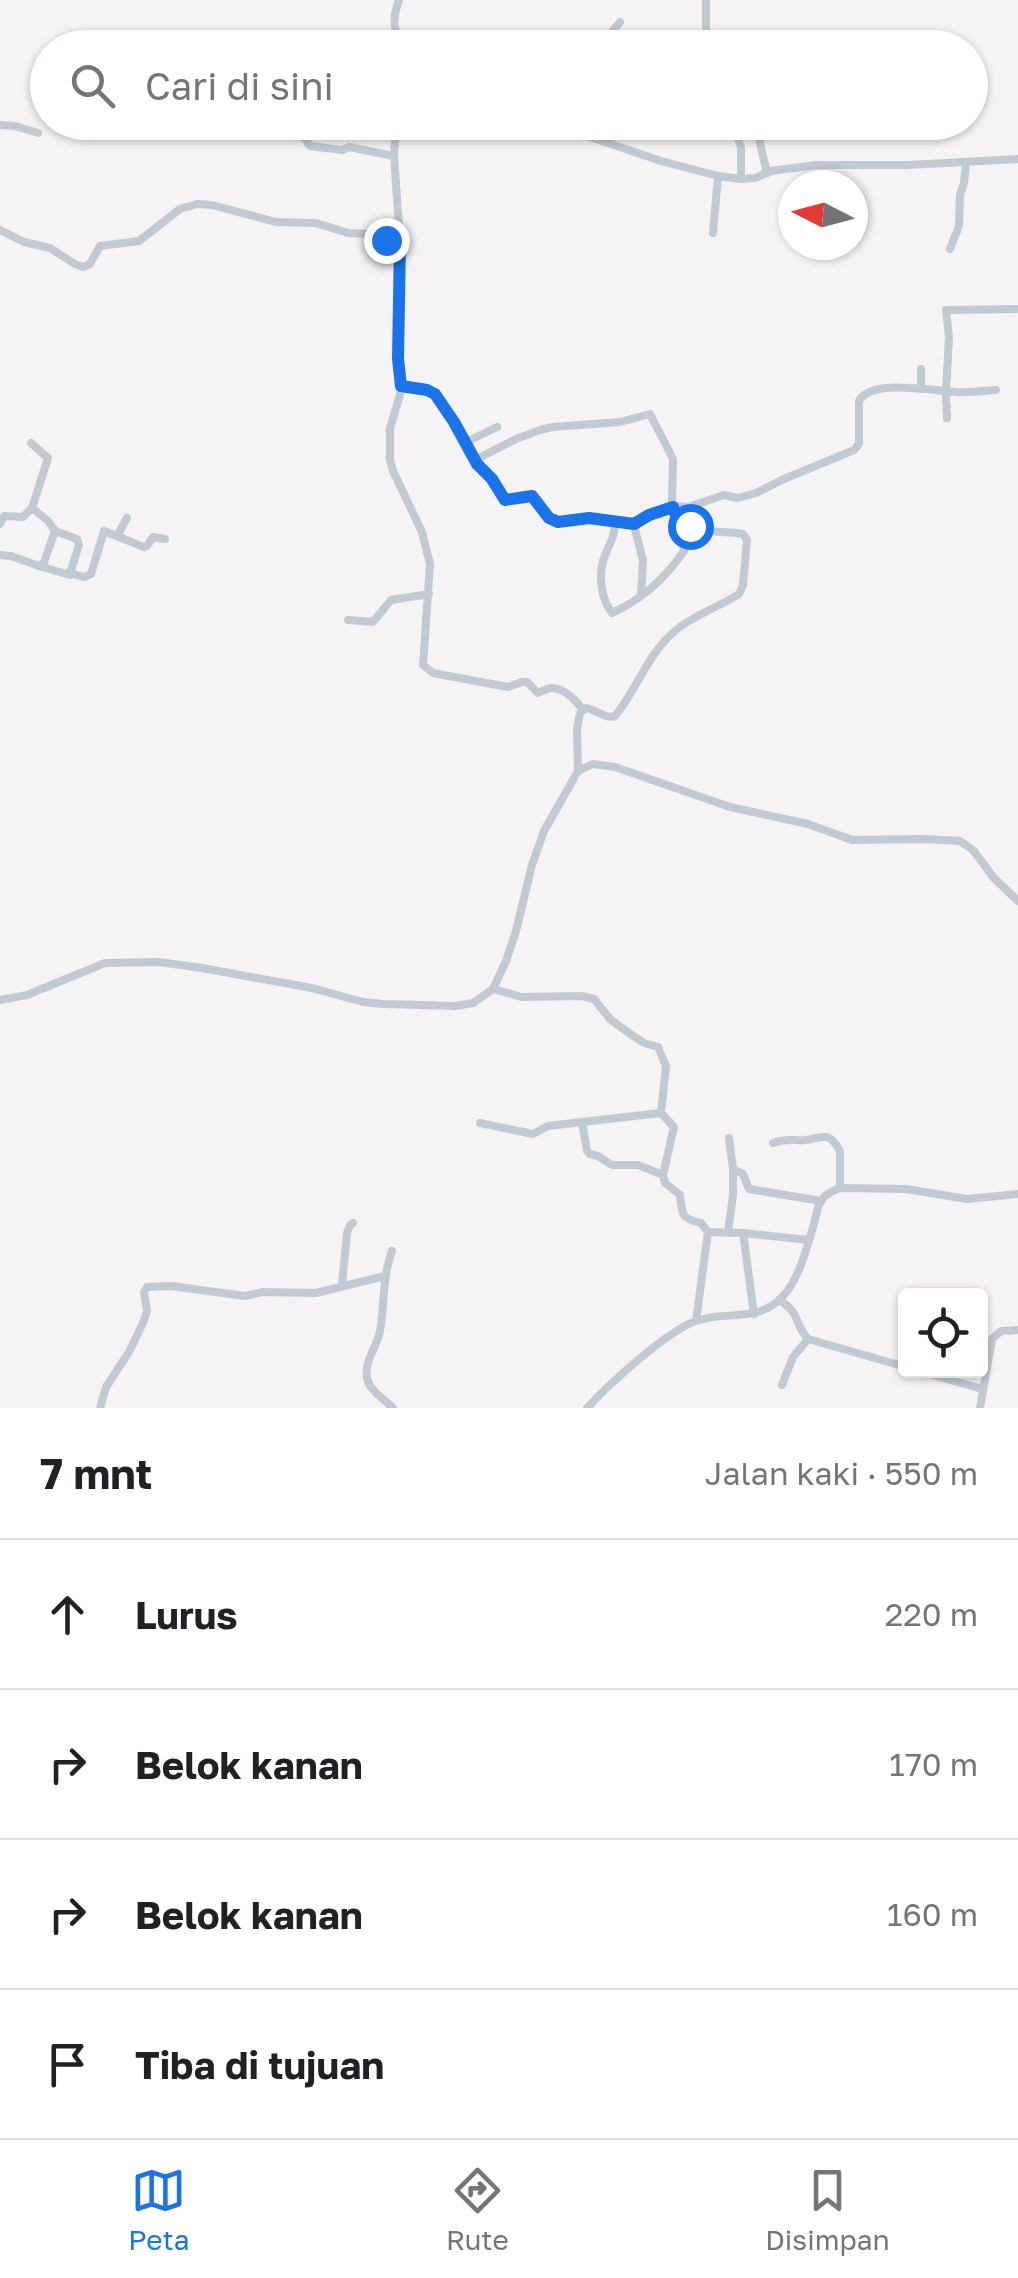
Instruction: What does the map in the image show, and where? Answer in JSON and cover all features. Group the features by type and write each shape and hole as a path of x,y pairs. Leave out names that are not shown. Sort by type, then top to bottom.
{"street":[{"path":"397,30 393,23 399,0"},
{"path":"706,0 706,30"},
{"path":"614,30 620,22"},
{"path":"0,125 30,131"},
{"path":"306,140 310,146 342,150 349,147 394,156"},
{"path":"395,140 401,386 390,428 390,466 422,532 430,564 422,662 429,671 508,688 522,682 538,693 557,688 576,700 583,710"},
{"path":"604,140 661,161 742,178 816,165 908,165 1018,158"},
{"path":"739,140 742,178"},
{"path":"760,140 768,173"},
{"path":"950,249 959,226 966,162"},
{"path":"713,234 718,176"},
{"path":"0,230 24,242 50,248 84,268 100,246 139,241 180,209 196,204 276,222 316,223 400,242"},
{"path":"947,418 946,310 1018,309"},
{"path":"921,369 921,389"},
{"path":"401,386 435,394 474,460 505,500 532,496 549,518 558,522 589,518 634,524 673,507 694,506 724,495 738,498 756,494 784,478 854,450 859,444 858,409 862,395 884,388 996,390"},
{"path":"474,460 540,430 620,422 650,414 673,459 673,507 685,548 656,584 614,612 609,610 601,586 603,562 615,534 615,522"},
{"path":"466,442 497,428"},
{"path":"0,524 4,516 23,518 32,508 48,458 31,443"},
{"path":"32,508 55,531 78,542 70,575"},
{"path":"117,536 127,518"},
{"path":"634,524 643,561 641,594"},
{"path":"0,1000 26,995 114,962 159,962 202,968 383,1004 455,1006 473,1002 493,989 516,931 538,846 578,771 580,713 590,709 615,716 646,666 674,632 741,590 746,536 707,531 698,526 681,528"},
{"path":"39,566 55,531"},
{"path":"0,555 70,575 90,576 104,531 146,547 153,537 164,539"},
{"path":"348,620 373,622 391,600 429,594"},
{"path":"578,771 592,764 615,767 730,807 808,824 852,840 960,841 973,850 1018,901"},
{"path":"493,989 522,998 582,996 594,1000 626,1031 658,1047 666,1066 661,1113 674,1127 663,1175 665,1183 680,1195 680,1208 686,1218 701,1223 708,1232 696,1321"},
{"path":"480,1123 533,1134 548,1126 661,1113"},
{"path":"582,1122 590,1154 612,1166 638,1165 663,1175"},
{"path":"772,1142 819,1135 832,1140 840,1151 840,1188"},
{"path":"728,1138 733,1195 728,1232"},
{"path":"732,1169 743,1174 747,1188 754,1191 821,1201"},
{"path":"588,1408 612,1382 678,1330 696,1321 754,1314 779,1300 790,1286 821,1201 829,1193 840,1188 906,1188 967,1199 1018,1194"},
{"path":"342,1285 347,1233 354,1223"},
{"path":"708,1232 809,1240"},
{"path":"743,1233 754,1314"},
{"path":"392,1251 385,1276 380,1335 367,1364 367,1379 393,1408"},
{"path":"101,1408 106,1388 144,1322 147,1312 143,1295 147,1287 171,1286 245,1296 264,1292 316,1293 385,1276"},
{"path":"779,1300 791,1308 808,1339 898,1366"},
{"path":"980,1408 992,1340 1001,1331 1018,1330"},
{"path":"782,1385 792,1357 808,1339"},
{"path":"942,1378 982,1389"}],"route":[{"path":"386,240 400,242 401,386 435,394 477,464 505,500 532,496 549,518 558,522 589,518 634,524 673,507 681,528 690,526"}]}
